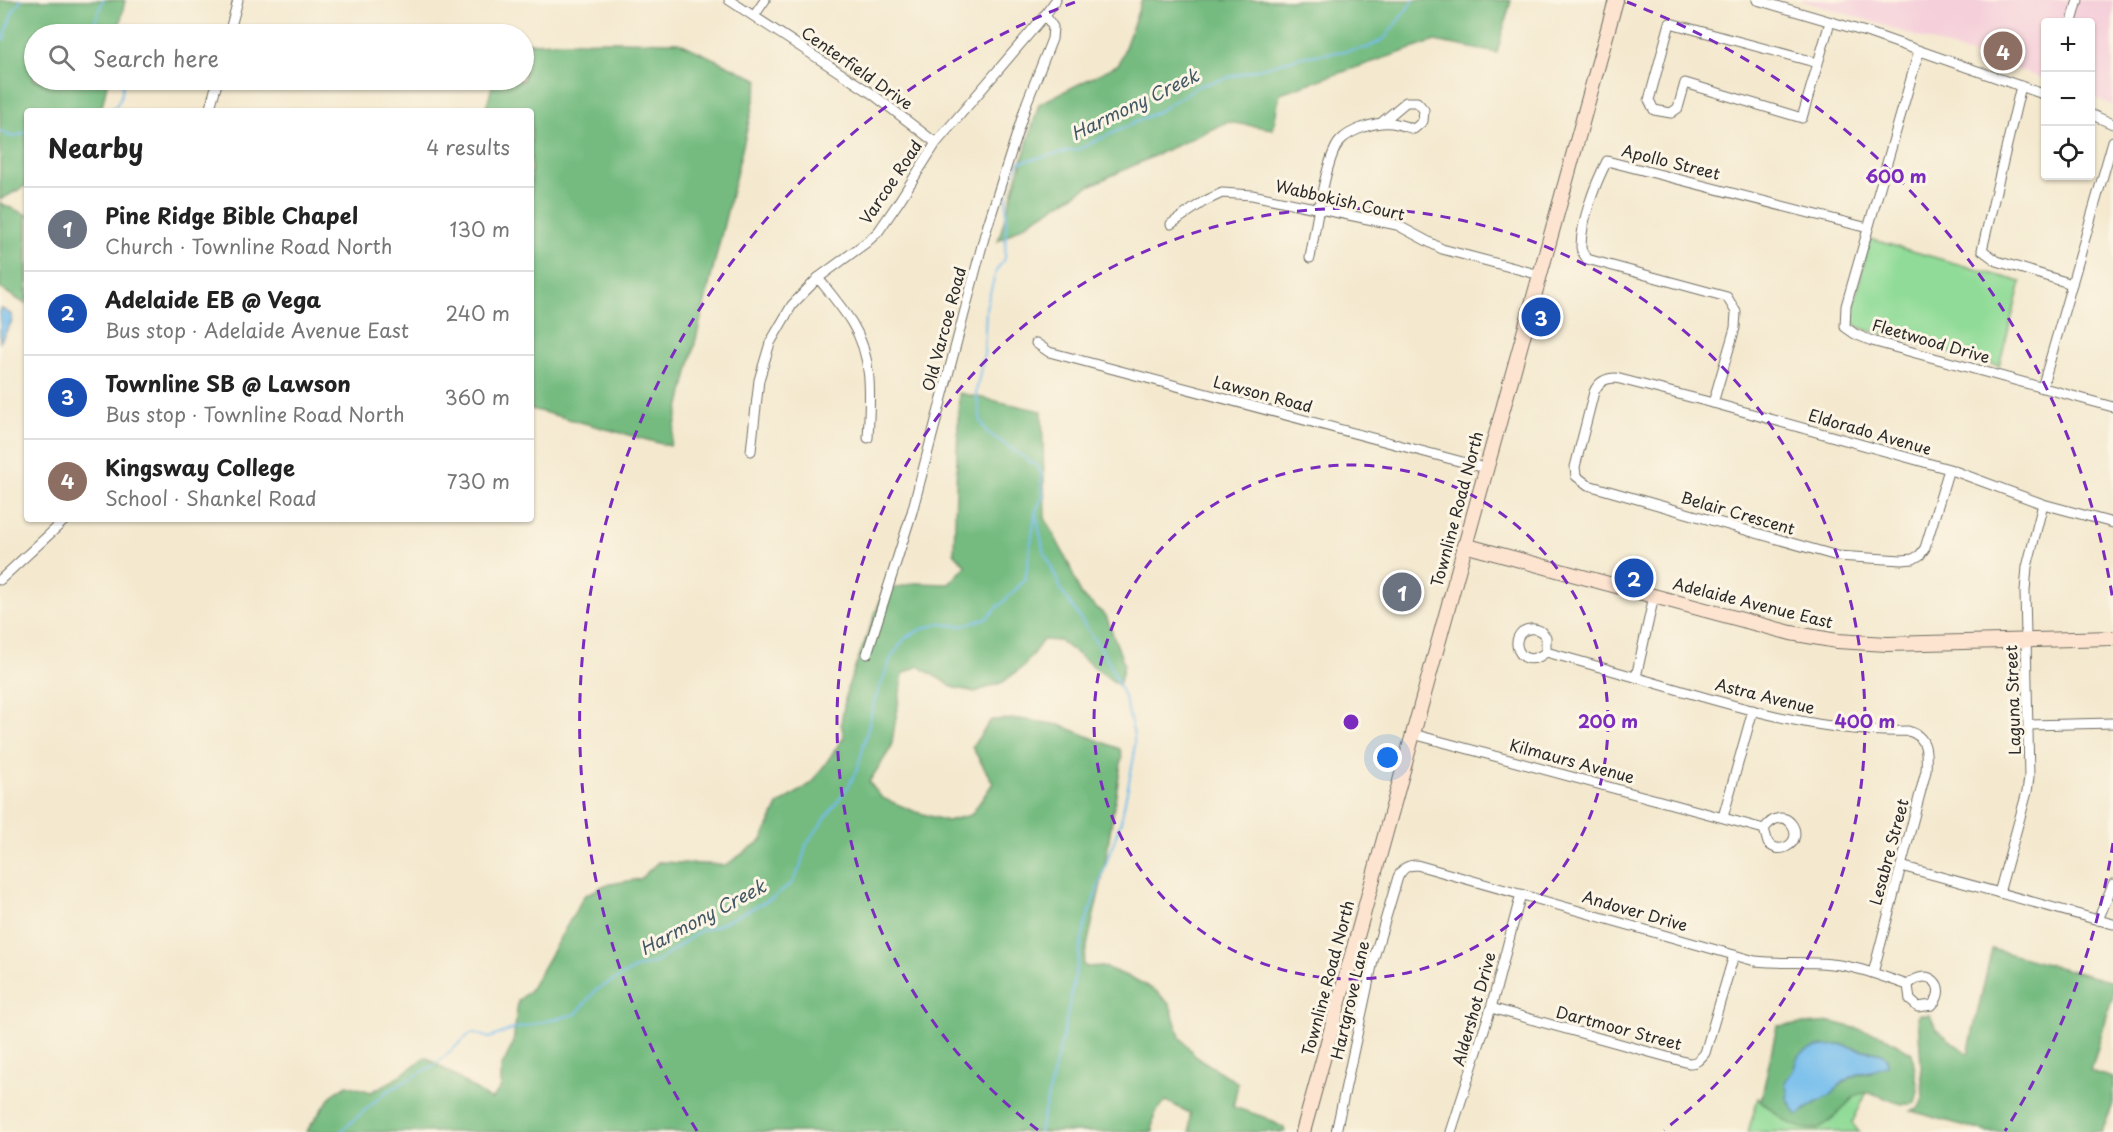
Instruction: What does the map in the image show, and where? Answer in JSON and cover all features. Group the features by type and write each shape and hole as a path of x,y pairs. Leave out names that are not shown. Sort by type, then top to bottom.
{"main road":[{"name":"Townline Road North","path":"1303,1132 1616,0"},
{"name":"Adelaide Avenue East","path":"1464,545 1791,633 1837,641 1887,644 2113,638"}],"street":[{"path":"232,24 238,0"},
{"name":"Centerfield Drive","path":"729,0 871,93 936,143"},
{"path":"754,16 765,0"},
{"name":"Varcoe Road","path":"751,451 755,400 770,343 792,305 818,278 878,232 936,143 1056,0"},
{"path":"1757,0 2041,92"},
{"path":"2073,18 2079,0"},
{"name":"Old Varcoe Road","path":"867,654 912,512 985,234 1028,102 1052,39 1053,27 1045,15"},
{"path":"1818,63 1670,23 1649,100 1654,110 1671,113 1678,108 1685,83 1802,118 1830,22"},
{"name":"Fleetwood Drive","path":"1919,51 1845,306 1845,327 1872,341 2113,407"},
{"path":"2021,86 1982,250 1997,261 2072,284"},
{"path":"210,108 215,90"},
{"path":"2095,116 2113,124"},
{"path":"1310,258 1328,166 1338,142 1349,133 1381,123"},
{"path":"2042,388 2113,141"},
{"name":"Apollo Street","path":"1713,403 1734,328 1736,312 1727,297 1587,260 1581,249 1587,215 1598,180 1608,161 1868,228"},
{"name":"Wabbokish Court","path":"1171,224 1203,202 1222,193 1252,195 1397,225 1442,249 1540,275"},
{"path":"818,278 853,325 863,347 870,393 868,438"},
{"name":"Lawson Road","path":"1036,343 1049,352 1485,468"},
{"name":"Eldorado Avenue","path":"1616,378 1949,470 2043,504 2113,523"},
{"name":"Belair Crescent","path":"1616,378 1605,379 1597,385 1594,393 1575,467 1576,476 1581,482 1806,548 1837,556 1881,560 1913,559 1920,555 1924,548 1949,470"},
{"name":"Laguna Street","path":"2000,893 2029,777 2025,591 2027,567 2043,504"},
{"path":"0,580 63,522"},
{"path":"1636,677 1654,596"},
{"name":"Astra Avenue","path":"1546,652 1811,724 1862,730 1908,730 1922,738"},
{"path":"1723,817 1753,710"},
{"path":"2029,725 2113,723"},
{"name":"Kilmaurs Avenue","path":"1413,734 1764,829"},
{"name":"Lesabre Street","path":"1873,973 1926,771 1927,752 1922,738"},
{"name":"Andover Drive","path":"1398,877 1405,867 1418,865 1755,961 1834,964 1873,973 1908,985"},
{"path":"1901,866 2113,924"},
{"name":"Hartgrove Lane","path":"1336,1132 1373,961 1398,877"},
{"path":"2098,920 2113,884"},
{"name":"Aldershot Drive","path":"1451,1132 1491,1008 1521,894"},
{"name":"Dartmoor Street","path":"1491,1008 1694,1063 1699,1061 1705,1053 1734,955"}],"shaded area":[{"path":"1800,0 2113,0 2113,106 2095,98 2095,18 2041,18 2041,78"}],"green space":[{"path":"0,0 125,0 120,24 24,24 24,90 106,90 102,108 24,108 24,187 0,200"},
{"path":"1142,0 1511,0 1497,53 1435,41 1280,93 1273,129 1227,122 1087,187 998,241 1039,104 1119,64"},
{"path":"678,42 759,80 670,446 534,410 534,108 486,108 491,90 534,90 534,43"},
{"path":"0,203 24,214 24,303 0,288"},
{"path":"1870,239 2021,282 1999,366 1860,328 1853,322 1853,309"},
{"path":"959,393 1042,411 1045,518 1068,562 1081,595 1106,616 1124,664 1119,686 1060,641 1043,640 1024,666 1003,682 975,692 955,688 918,666 903,674 891,748 869,782 882,798 916,812 947,821 971,815 993,783 972,747 991,720 1020,719 1060,725 1120,749 1122,757 1104,870 1083,964 1086,967 1102,966 1156,991 1170,1005 1180,1037 1195,1056 1238,1083 1233,1107 1264,1117 1284,1128 1285,1132 1190,1132 1190,1113 1166,1101 1155,1115 1153,1132 306,1132 332,1095 347,1085 371,1092 392,1081 426,1057 491,1100 501,1087 501,1068 513,1044 518,1001 530,990 584,896 605,885 640,879 658,862 726,865 762,840 778,805 812,783 844,737 841,723 847,689 884,591 915,583 949,584 966,566 954,553"},
{"path":"1992,949 2113,982 2113,995 2091,1071 2113,1078 2113,1104 2102,1132 1987,1132 1911,1111 1918,1109 1923,1099 1918,1015 1930,1015 1936,1029 1968,1054"},
{"path":"1832,1022 1882,1035 1912,1053 1918,1091 1915,1103 1902,1104 1871,1093 1862,1093 1854,1097 1817,1129 1793,1125 1761,1101 1777,1026","holes":["1841,1045 1882,1054 1871,1072 1848,1079 1799,1115 1789,1103 1787,1079 1794,1070 1797,1060 1825,1047"]},
{"path":"1867,1092 1852,1123 1859,1132 1748,1132 1758,1098 1762,1101 1821,1099"}],"water":[{"path":"0,308 12,315 12,321 0,342"},
{"path":"1841,1045 1882,1054 1887,1058 1887,1065 1860,1073 1844,1081 1830,1095 1799,1115 1796,1114 1787,1098 1788,1092 1785,1084 1797,1059 1805,1051 1811,1049"}],"waterway":[{"path":"0,39 4,39 12,13 21,0"},
{"path":"94,24 103,0"},
{"name":"Harmony Creek","path":"340,1132 385,1093 436,1064 472,1032 489,1038 513,1029 576,1014 596,990 636,968 657,962 701,930 714,927 773,898 792,883 800,868 806,845 848,787 858,768 875,699 891,658 905,638 922,629 939,624 962,626 987,618 1025,580 1036,510 1043,497 1041,473 1038,467 987,432 981,422 976,392 984,354 986,308 996,271 1005,258 1007,184 1019,162 1079,149 1161,110 1198,86 1301,57 1367,48 1384,39 1414,0"},
{"path":"113,108 123,90"},
{"path":"0,131 12,137 24,133"},
{"path":"1036,513 1043,549 1063,593 1107,658 1125,699 1134,735 1134,757 1121,821 1085,925 1064,1031 1039,1132"}],"place":[{"name":"Kingsway College","path":"2003,51"},
{"name":"Townline SB @ Lawson","path":"1541,317"},
{"name":"Adelaide EB @ Vega","path":"1634,578"},
{"name":"Pine Ridge Bible Chapel","path":"1402,592"}]}
